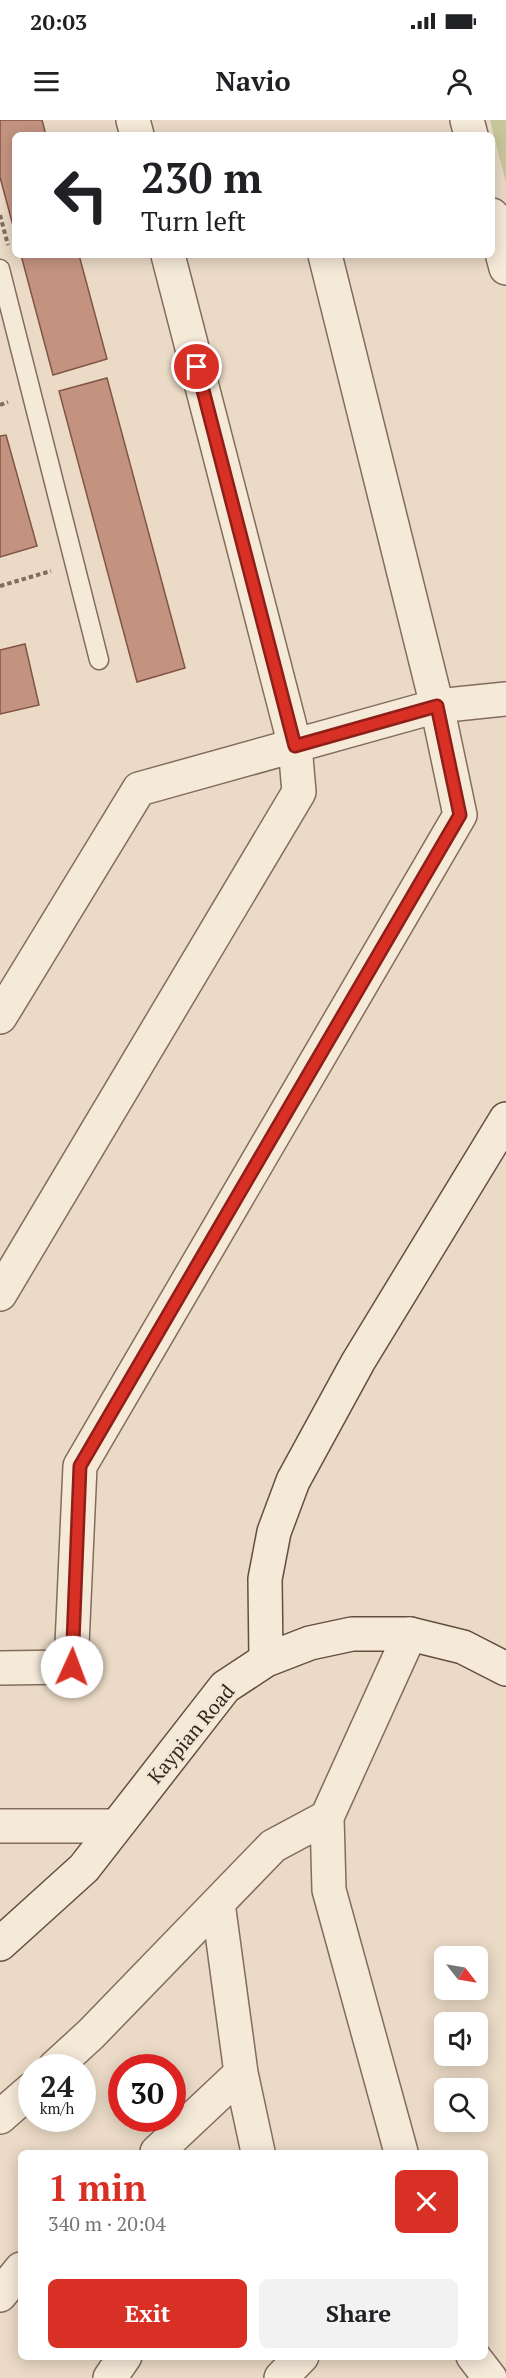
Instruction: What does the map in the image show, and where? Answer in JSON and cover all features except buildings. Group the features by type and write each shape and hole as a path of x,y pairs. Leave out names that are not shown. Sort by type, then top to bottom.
{"street":[{"path":"495,226 506,268"},
{"path":"0,1294 299,792 295,746 169,258"},
{"path":"0,1668 72,1667 80,1466 460,815 437,706 327,258"},
{"path":"0,1017 139,789 437,706 506,699"},
{"path":"266,1660 265,1579 274,1532 293,1481 358,1362 506,1119"},
{"name":"Kaypian Road","path":"0,1944 84,1868 225,1687 266,1660 310,1643 352,1634 410,1634 463,1647 506,1669"},
{"path":"400,2150 329,1890 327,1817 410,1634"},
{"path":"69,2054 273,1846 327,1817"},
{"path":"0,1826 115,1826"},
{"path":"218,1903 241,2073 258,2150"},
{"path":"160,2150 241,2073"},
{"path":"0,2117 18,2101"},
{"path":"0,2295 18,2273"},
{"path":"110,2378 122,2360"},
{"path":"281,2378 298,2360"},
{"path":"310,2360 318,2378"},
{"path":"476,2360 490,2378"}],"lane":[{"path":"0,269 99,660"}],"path":[{"path":"0,586 74,563"}],"green space":[{"path":"490,120 506,120 506,183 495,132 493,132"}],"route":[{"path":"72,1667 80,1466 460,815 437,706 295,746 197,367"}]}
